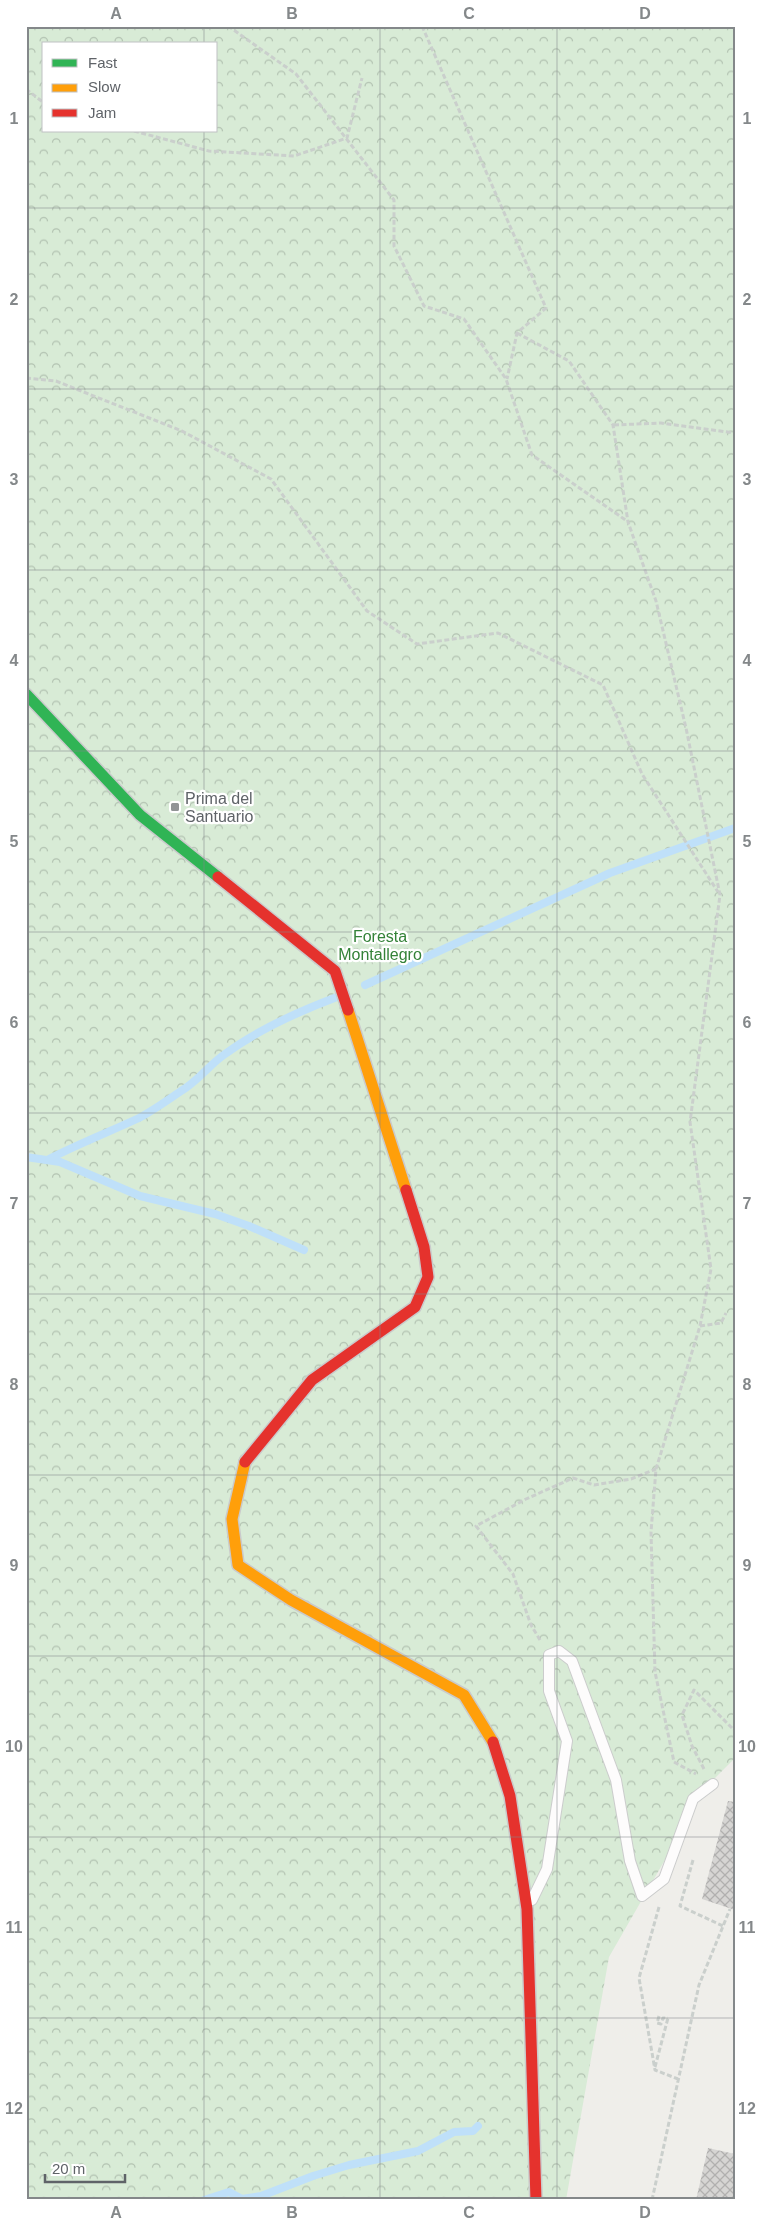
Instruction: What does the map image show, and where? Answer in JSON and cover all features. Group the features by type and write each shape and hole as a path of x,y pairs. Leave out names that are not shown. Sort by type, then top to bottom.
{"street":[{"path":"26,694 140,816 335,971 424,1247 428,1276 415,1307 312,1380 245,1462 232,1519 238,1565 291,1600 464,1695 492,1739 510,1796 527,1909 536,2200"}],"lane":[{"path":"527,1909 547,1869 567,1741 549,1691 549,1655 559,1651 572,1661 616,1780 630,1862 642,1896 664,1879 694,1799 713,1784"}],"path":[{"path":"228,26 296,74 348,138 394,200 394,246 424,306 464,319 506,379 532,455 628,522"},
{"path":"422,26 546,308 517,333 506,379"},
{"path":"348,138 362,78"},
{"path":"26,89 42,101"},
{"path":"138,132 209,151 294,156 348,138"},
{"path":"517,333 568,361 613,425 628,522 656,601 686,728 720,895 690,1122 712,1269 700,1326 656,1470 651,1532 655,1672 674,1762 713,1784"},
{"path":"26,378 56,381 182,431 271,479 367,611 417,644 498,633 603,685 642,774 720,895"},
{"path":"613,425 661,422 735,433"},
{"path":"700,1326 721,1323 726,1313"},
{"path":"549,1655 531,1625 512,1574 476,1526 526,1499 573,1478 594,1485 632,1479 656,1470"},
{"path":"713,1784 692,1746 682,1715 694,1690 735,1731"},
{"path":"678,1887 685,1888 680,1906 723,1926"},
{"path":"655,2070 639,1978 660,1904"},
{"path":"652,2200 699,1985 730,1909"},
{"path":"655,2070 668,2018 663,2018 661,2024 657,2023 659,2016"},
{"path":"655,2070 678,2079"}],"green space":[{"name":"Foresta Montallegro","path":"26,26 735,26 735,1758 708,1785 609,1957 566,2200 26,2200"}],"building":[{"path":"728,1801 735,1802 735,1910 702,1899"},
{"path":"708,2148 735,2154 735,2200 696,2200"}],"waterway":[{"path":"365,985 610,873 735,828"},
{"path":"49,1159 145,1115 187,1087 219,1058 251,1037 293,1015 337,997"},
{"path":"26,1157 60,1162 140,1196 215,1214 249,1226 304,1250"},
{"path":"204,2200 229,2192 242,2199 261,2196 313,2176 349,2165 418,2151 454,2132 473,2131 478,2126"}],"traffic: fast":[{"path":"26,694 140,815 218,877"}],"traffic: slow":[{"path":"348,1010 406,1190"},
{"path":"245,1462 232,1519 238,1565 291,1600 464,1695 493,1742"}],"traffic: jam":[{"path":"218,877 335,971 348,1010"},
{"path":"245,1462 312,1380 415,1307 428,1277 424,1247 406,1190"},
{"path":"493,1742 510,1796 527,1909 536,2200"}],"place":[{"name":"Prima del Santuario","path":"175,807"}]}
